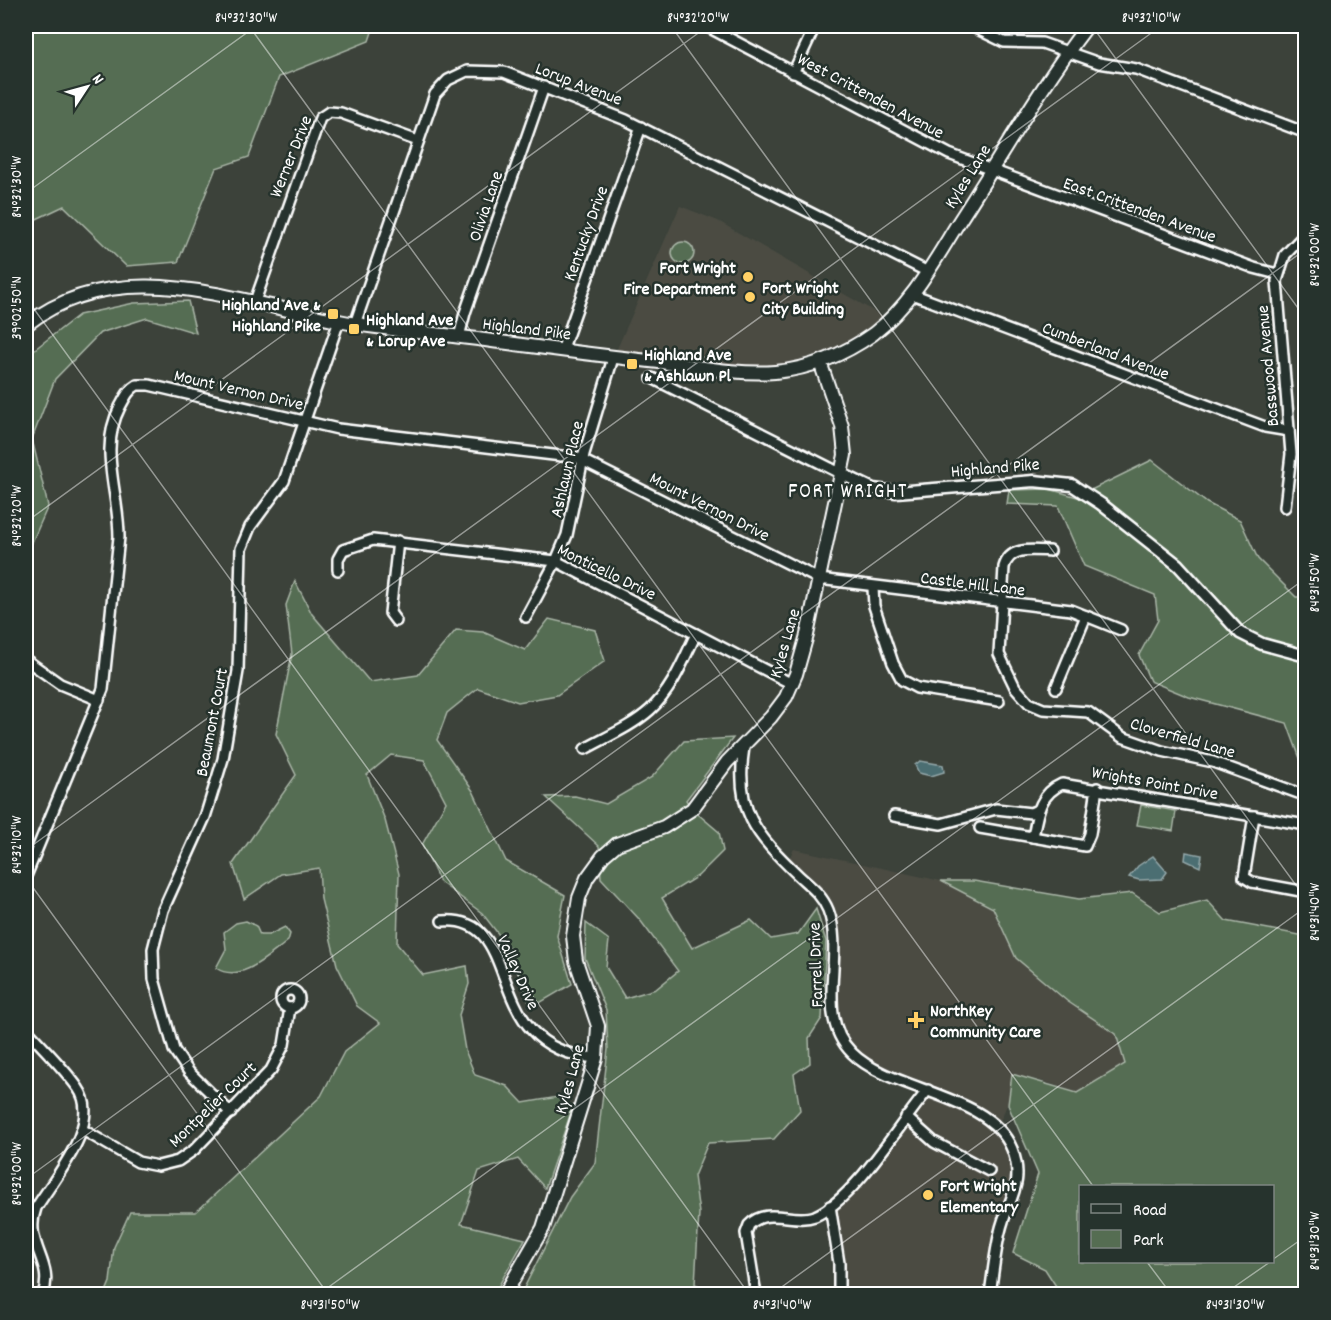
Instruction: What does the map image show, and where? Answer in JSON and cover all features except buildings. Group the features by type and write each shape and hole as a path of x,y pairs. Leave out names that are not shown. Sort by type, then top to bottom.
{"main road":[{"name":"Kyles Lane","path":"505,1294 543,1228 596,1058 598,1026 576,961 574,944 575,918 587,878 603,856 617,844 664,827 692,809 728,762 771,717 792,684 803,654 842,474 845,437 820,362 849,349 875,332 912,294 1068,51 1087,26"},
{"name":"Highland Pike","path":"26,325 38,315 78,295 133,284 181,288 355,324 613,358 759,373 788,370 820,362"}],"street":[{"name":"West Crittenden Avenue","path":"706,26 949,154 992,171"},
{"path":"793,73 815,26"},
{"path":"971,26 1004,42 1042,43 1100,63 1136,69 1305,133"},
{"name":"Lorup Avenue","path":"355,324 435,94 456,75 486,70 504,72 640,127 928,272"},
{"name":"Olivia Lane","path":"459,337 465,313 544,87"},
{"name":"Werner Drive","path":"254,304 320,118 329,112 341,113 418,141"},
{"name":"Kentucky Drive","path":"562,351 640,127"},
{"name":"East Crittenden Avenue","path":"992,171 1254,268 1277,274"},
{"path":"1277,274 1285,255 1305,233"},
{"name":"Basswood Avenue","path":"1277,274 1291,454 1285,507"},
{"name":"Cumberland Avenue","path":"912,294 1254,423 1289,431"},
{"name":"Beaumont Court","path":"231,1113 189,1072 174,1050 154,979 153,949 163,910 205,817 223,759 238,671 241,549 250,527 284,481 339,321"},
{"name":"Ashlawn Place","path":"526,617 567,535 583,460 613,358"},
{"name":"Highland Pike","path":"652,378 873,489 896,492 1034,481 1072,485 1101,504 1178,566 1240,633 1262,644 1305,656"},
{"name":"Mount Vernon Drive","path":"26,876 99,700 107,671 119,537 119,519 110,470 110,436 118,411 131,388 137,385 149,385 338,429 583,460 819,579"},
{"name":"Monticello Drive","path":"338,570 339,555 350,546 373,540 398,541 556,561 792,684"},
{"path":"396,621 390,613 398,541"},
{"name":"Cloverfield Lane","path":"1050,551 1019,551 1008,558 1004,567 999,654 1015,687 1029,703 1043,709 1088,712 1122,737 1162,751 1213,762 1298,793"},
{"name":"Castle Hill Lane","path":"819,579 873,588 1071,610 1121,630"},
{"path":"873,588 874,606 893,663 902,680 917,688 999,701"},
{"path":"1056,687 1086,616"},
{"path":"585,749 636,721 657,703 675,677 696,634"},
{"path":"26,660 60,684 99,700"},
{"name":"Farrell Drive","path":"744,747 740,780 751,822 768,844 822,896 832,921 832,1011 842,1041 859,1059 986,1119 1005,1136 1013,1152 1017,1168 1016,1190 1000,1231 990,1294"},
{"name":"Wrights Point Drive","path":"1037,810 1048,793 1062,784 1097,788 1305,825"},
{"path":"980,828 1083,846 1090,834 1097,788"},
{"path":"894,816 941,824 996,809 1025,813 1037,810 1033,837"},
{"path":"1254,816 1244,877 1252,882 1305,892"},
{"name":"Valley Drive","path":"442,921 468,923 488,938 518,1015 535,1035 567,1055 596,1058"},
{"name":"Montpelier Court","path":"83,1130 138,1162 166,1165 186,1156 231,1113 276,1063 287,1035 290,1008"},
{"path":"26,1029 79,1088 86,1109 83,1130 36,1208 31,1230 47,1277 43,1294"},
{"path":"756,1294 747,1233 749,1225 762,1217 815,1215 830,1206 862,1174 928,1090"},
{"path":"906,1117 934,1142 988,1171"},
{"path":"26,1202 36,1208"},
{"path":"830,1206 839,1263 839,1294"}],"shaded area":[{"path":"680,206 718,221 889,320 875,332 788,370 613,358"},
{"path":"794,849 941,881 993,908 1017,958 1067,1001 1116,1034 1125,1064 1077,1093 1012,1074 1009,1100 997,1128 1017,1168 990,1294 839,1294 832,1210 838,1199 927,1090 859,1059 837,1031 834,936 822,896 786,864"}],"green space":[{"path":"26,26 374,26 369,41 279,77 249,157 216,168 178,262 126,266 64,206 26,224"},
{"path":"683,242 691,245 694,253 691,261 683,264 675,261 672,253 675,245"},
{"path":"188,301 196,333 147,318 100,333 55,379 32,439 48,506 26,556 26,356 79,315 134,303"},
{"path":"1152,460 1207,503 1240,520 1258,559 1296,597 1305,597 1305,772 1287,723 1189,697 1150,681 1139,655 1158,620 1155,595 1084,566 1058,506 1007,504 1009,490 1049,489 1077,497"},
{"path":"295,581 312,614 370,682 418,675 456,630 483,632 525,650 549,619 595,630 605,661 557,695 518,702 478,688 447,713 437,740 473,791 506,861 565,895 557,936 572,984 531,1008 510,949 482,913 440,882 422,845 446,802 424,760 391,755 367,775 385,820 399,874 397,944 423,975 467,966 469,984 459,1015 465,1050 475,1075 507,1086 523,1103 558,1097 571,1112 545,1188 518,1159 479,1171 461,1224 525,1239 494,1294 105,1294 110,1282 114,1247 130,1212 196,1212 321,1096 344,1052 380,1023 357,1006 337,965 321,899 319,868 281,874 244,899 233,864 296,775 276,734 292,654 286,605"},
{"path":"733,738 686,800 692,809 719,832 723,851 698,876 662,898 692,948 751,920 771,939 798,934 816,909 826,941 822,1018 809,1038 810,1063 794,1074 800,1110 774,1139 708,1143 694,1176 699,1213 695,1284 718,1294 521,1294 570,1197 595,1163 608,1049 606,1010 585,958 586,923 609,940 606,967 625,998 656,989 678,971 640,920 601,878 599,846 546,797 575,796 606,804 652,777 684,741"},
{"path":"1141,805 1176,811 1173,831 1137,825"},
{"path":"941,881 974,881 1079,899 1132,893 1160,912 1207,900 1226,921 1305,936 1305,1294 1061,1294 1045,1269 1013,1253 1038,1174 1008,1105 1012,1074 1077,1093 1125,1064 1116,1034 1067,1001 1016,958 993,908"},
{"path":"246,921 256,926 260,935 269,935 285,927 290,934 288,941 254,966 244,970 235,973 216,968 226,949 224,932 236,923"}],"water":[{"path":"920,761 943,765 944,772 931,776 919,773 915,765"},
{"path":"1186,852 1202,855 1200,867 1185,860"},
{"path":"1153,856 1167,872 1162,879 1139,880 1129,877 1138,866"}],"place":[{"name":"Fort Wright Fire Department","path":"748,277"},
{"name":"Fort Wright City Building","path":"750,297"},
{"name":"Highland Ave & Highland Pike","path":"333,314"},
{"name":"Highland Ave & Lorup Ave","path":"354,329"},
{"name":"Highland Ave & Ashlawn Pl","path":"632,364"},
{"name":"NorthKey Community Care","path":"916,1020"},
{"name":"Fort Wright Elementary","path":"928,1195"}],"district":[{"name":"FORT WRIGHT","path":"848,490"}]}
